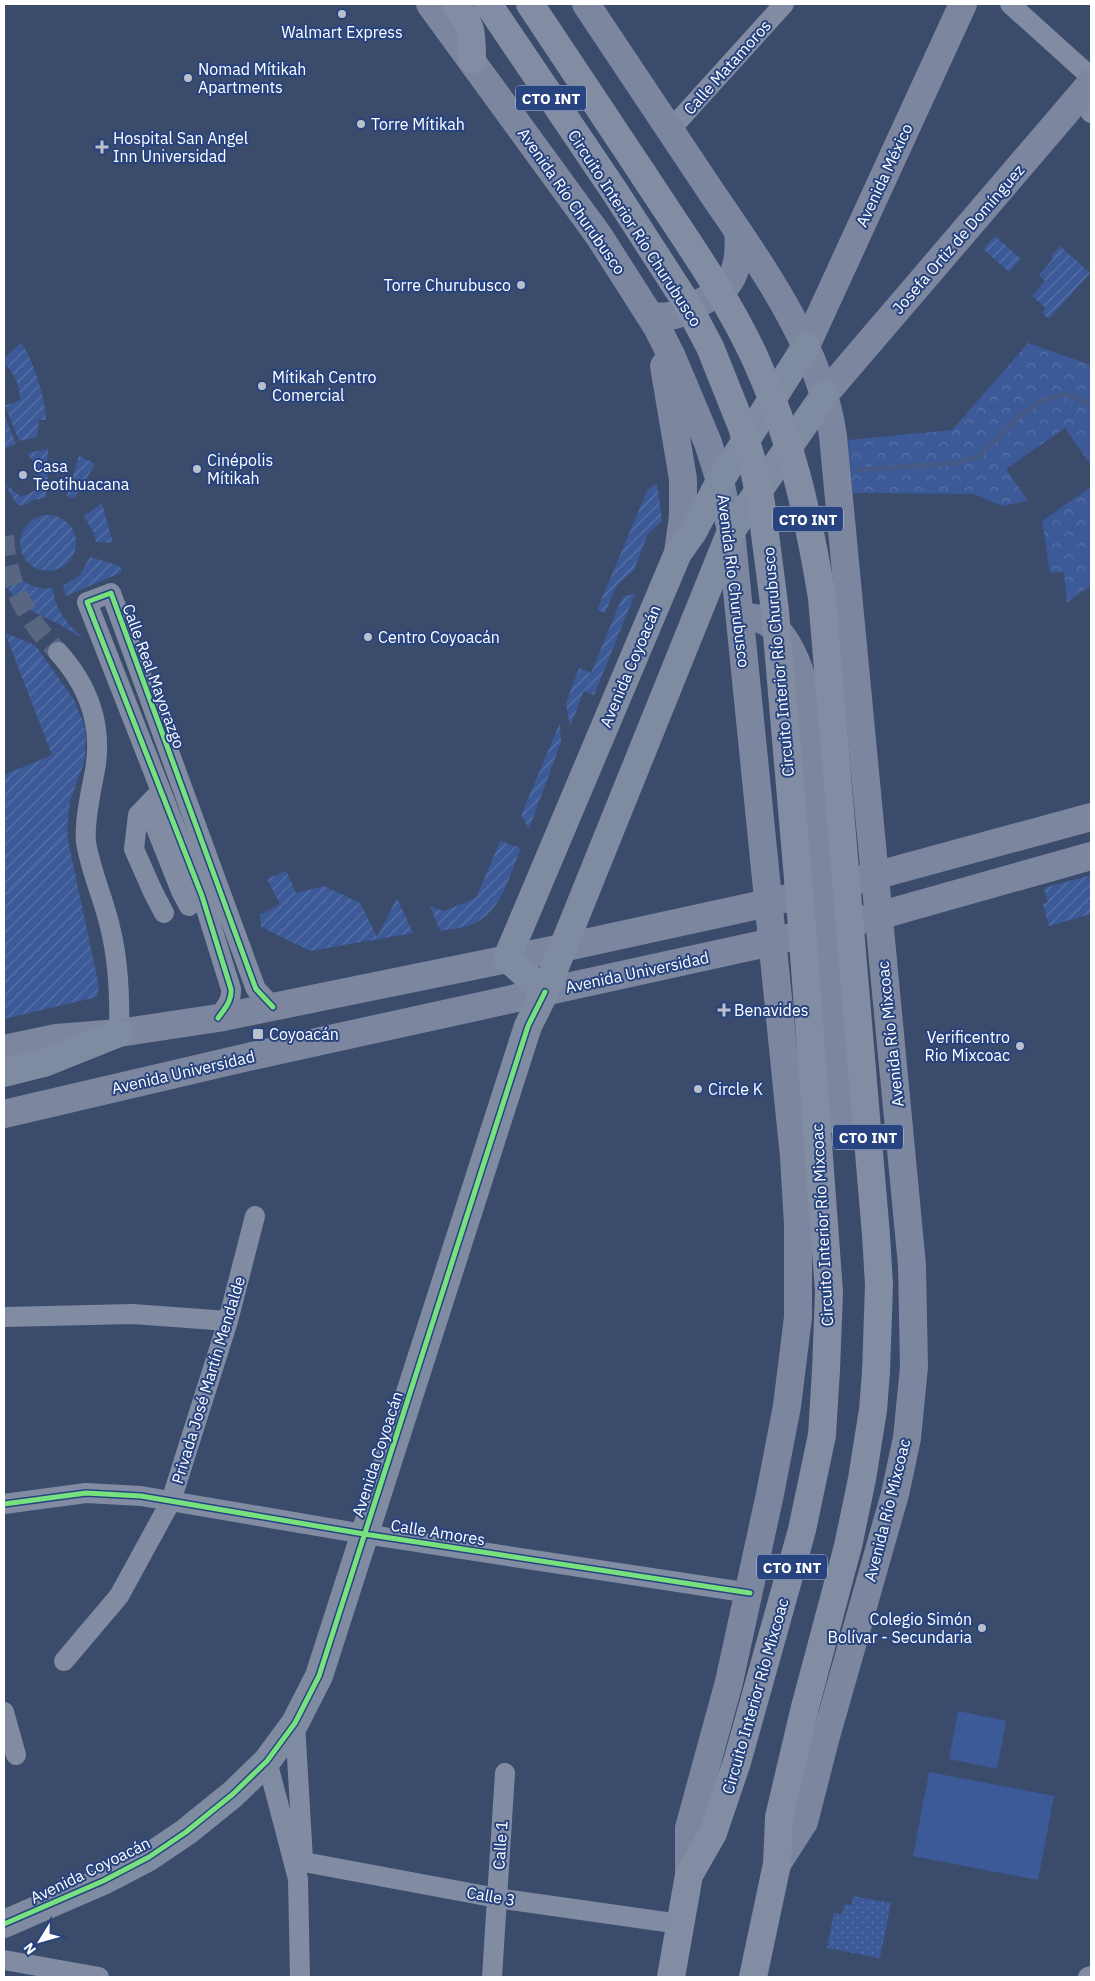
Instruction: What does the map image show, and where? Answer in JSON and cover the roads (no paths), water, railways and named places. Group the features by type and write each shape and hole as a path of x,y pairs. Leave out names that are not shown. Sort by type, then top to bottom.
{"highway":[{"path":"456,4 469,24 472,36 472,60"},
{"name":"Circuito Interior Río Churubusco","path":"488,4 615,192 686,302 710,347 732,402 753,465 764,521 775,611 801,914"},
{"name":"CTO INT","path":"530,4 722,296 754,357 778,412 803,493 822,598 876,1235 879,1285 876,1372 873,1410 862,1479 848,1546 805,1707 779,1817 777,1864"},
{"name":"Circuito Interior Río Mixcoac","path":"689,1875 713,1833 738,1762 799,1540 822,1435 828,1283 801,914"},
{"name":"Avenida Río Mixcoac","path":"753,1977 777,1864"},
{"name":"CTO INT","path":"671,1977 689,1875"}],"main road":[{"name":"Avenida Río Churubusco","path":"430,4 598,236 654,322 672,357 708,443 720,481 731,531 741,616 772,942"},
{"name":"CTO INT","path":"586,4 771,282 806,346 825,394 833,436 874,876"},
{"name":"Avenida México","path":"806,346 963,4"},
{"name":"Josefa Ortiz de Domínguez","path":"825,394 1089,92"},
{"path":"678,553 683,516 683,479 654,322 677,315 720,292 736,267 740,248 738,232"},
{"name":"Avenida Coyoacán","path":"507,958 678,553 692,532 720,481 806,346"},
{"name":"Avenida Coyoacán","path":"4,1924 103,1881 150,1857 186,1832 233,1794 267,1761 295,1723 319,1676 528,1026 545,992 731,531 825,394"},
{"path":"741,616 760,619 774,629 790,648 800,672 843,1125"},
{"path":"4,1049 56,1038 119,1033 218,1018 562,948 768,903 1091,816"},
{"name":"Avenida Universidad","path":"4,1114 257,1055 772,942 878,916 1091,856"},
{"name":"Avenida Río Mixcoac","path":"777,1864 804,1822 825,1740 895,1494 907,1438 914,1367 912,1265 874,876"},
{"name":"CTO INT","path":"689,1875 689,1828 717,1731 750,1593 787,1406 798,1317 798,1225 794,1157 772,942"},
{"path":"507,958 545,992"},
{"path":"4,1074 44,1064 119,1033"},
{"path":"794,1157 812,1136 823,1130 843,1125 861,1126 873,1130 887,1140 902,1157"}],"street":[{"name":"Calle Matamoros","path":"670,130 784,4"},
{"path":"1010,4 1089,92"},
{"name":"Calle Real Mayorazgo","path":"218,1018 232,996 231,989 203,898 111,593 87,602 157,795 203,898 256,989 273,1007"},
{"path":"58,652 78,676 91,705 95,721 97,752 89,798 86,841 111,928 120,988 119,1033"},
{"path":"157,795 138,815 134,850 164,913"},
{"name":"Privada José Martín Mendalde","path":"64,1662 118,1596 172,1501 228,1321 256,1216"},
{"path":"4,1316 133,1314 228,1321"},
{"name":"Calle Amores","path":"4,1504 86,1493 114,1493 364,1534 750,1593"},
{"path":"4,1712 16,1755"},
{"path":"295,1723 300,1977"},
{"path":"267,1761 298,1867"},
{"name":"Calle 1","path":"492,1977 505,1773"},
{"name":"Calle 3","path":"298,1867 680,1924"},
{"path":"4,1960 99,1977"}],"waterway":[{"path":"857,470 956,463 979,456 1015,420 1040,401 1064,394 1091,404"}],"tunnel":[{"path":"4,536 10,573 19,598 32,621 58,652"}],"place":[{"name":"Walmart Express","path":"342,14"},
{"name":"Nomad Mítikah Apartments","path":"188,78"},
{"name":"Torre Mítikah","path":"361,124"},
{"name":"Hospital San Angel Inn Universidad","path":"102,147"},
{"name":"Torre Churubusco","path":"521,285"},
{"name":"Mítikah Centro Comercial","path":"262,386"},
{"name":"Cinépolis Mítikah","path":"197,469"},
{"name":"Casa Teotihuacana","path":"23,475"},
{"name":"Centro Coyoacán","path":"368,637"},
{"name":"Benavides","path":"724,1010"},
{"name":"Coyoacán","path":"258,1034"},
{"name":"Verificentro Rio Mixcoac","path":"1020,1046"},
{"name":"Circle K","path":"698,1089"},
{"name":"Colegio Simón Bolívar - Secundaria","path":"982,1628"}]}
